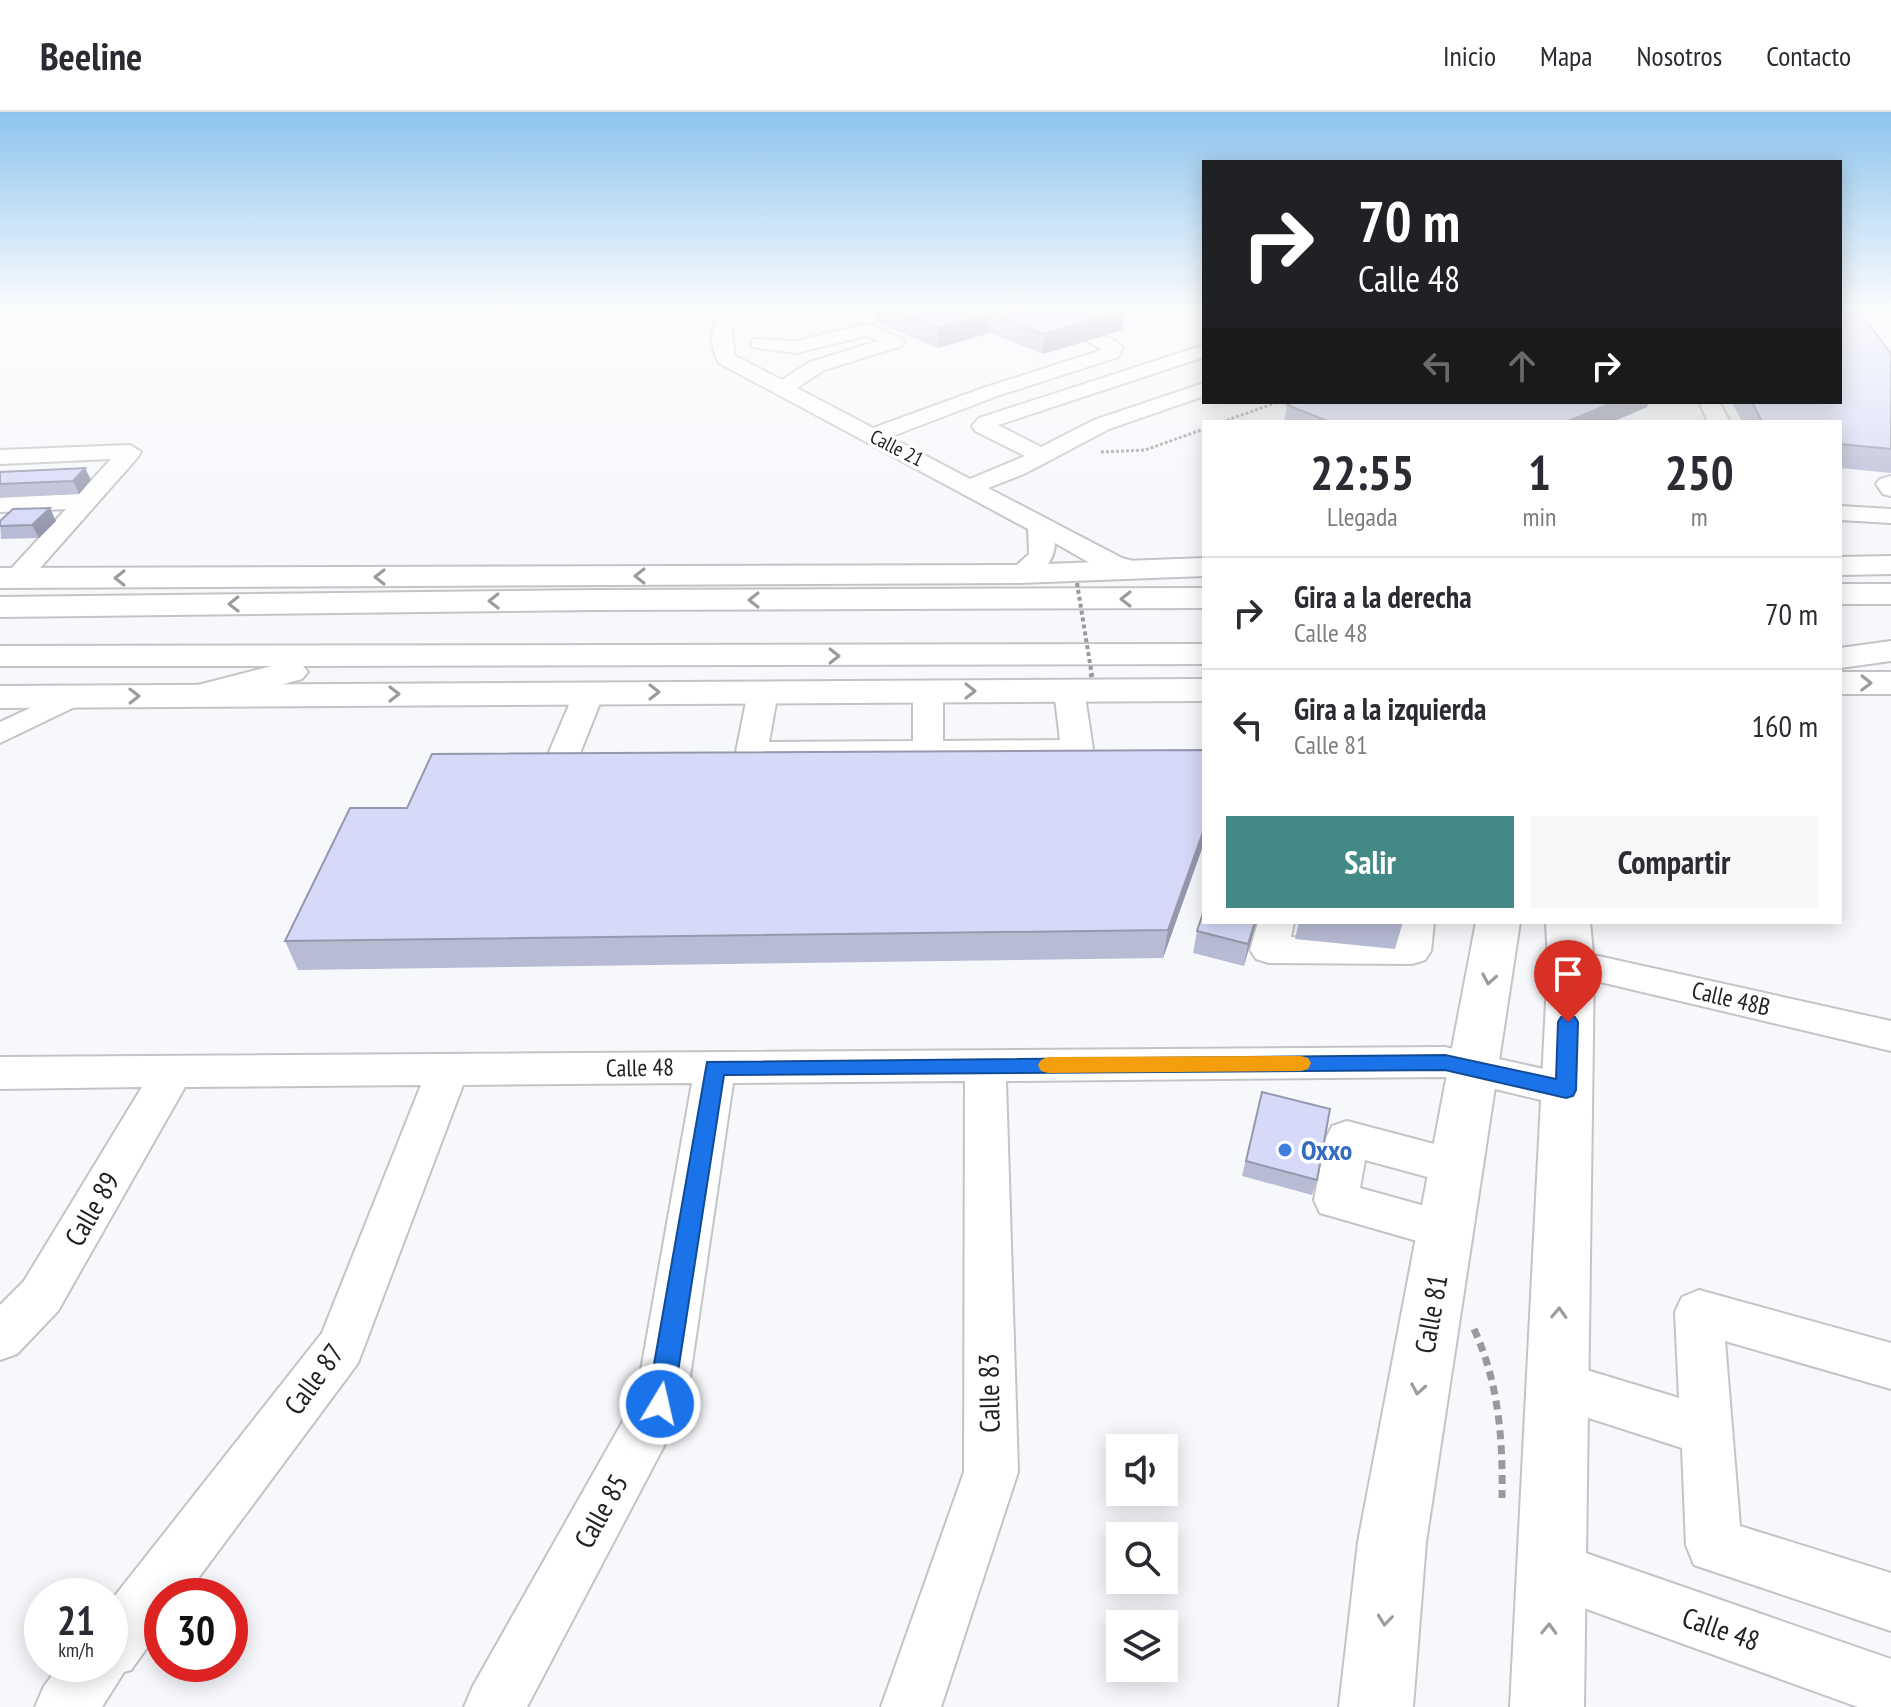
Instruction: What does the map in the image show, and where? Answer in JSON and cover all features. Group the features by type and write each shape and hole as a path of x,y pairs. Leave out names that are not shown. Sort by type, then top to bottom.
{"main road":[{"path":"1842,570 1891,565"},
{"path":"5,596 1202,570"},
{"path":"1842,570 1891,594"},
{"path":"799,600 815,592 976,585 1020,574"},
{"path":"5,596 799,600 1202,598"},
{"path":"1842,649 1891,650"},
{"path":"1842,658 1891,650"},
{"path":"0,697 928,691 1075,674 1202,654"},
{"path":"0,656 344,657 1075,674 1202,680"},
{"path":"207,694 344,657"},
{"path":"1075,674 1202,690"},
{"path":"1842,683 1891,683"},
{"name":"Calle 81","path":"1376,1707 1392,1542 1498,924"},
{"path":"1547,1707 1570,942"}],"street":[{"name":"Calle 21","path":"768,381 971,486 1113,564 1149,570"},
{"path":"782,389 794,381"},
{"path":"873,436 1023,381"},
{"path":"1042,456 983,426 986,422 1116,381"},
{"path":"971,486 999,479 1097,426 1202,390"},
{"path":"0,457 130,452 5,596"},
{"path":"0,505 86,501"},
{"path":"1842,513 1891,516"},
{"path":"1020,574 1043,556 1045,544 1039,523"},
{"path":"763,692 752,752 1077,749 1075,674"},
{"path":"928,691 928,750"},
{"path":"557,771 589,693"},
{"path":"0,734 73,697"},
{"path":"1276,924 1269,950 1412,951 1416,924"},
{"name":"Calle 48B","path":"1570,942 1891,1036"},
{"name":"Calle 48","path":"0,1073 1445,1062 1566,1090"},
{"name":"Calle 83","path":"911,1707 991,1472 985,1066"},
{"name":"Calle 85","path":"494,1707 660,1404 715,1068"},
{"name":"Calle 87","path":"128,1625 341,1347 448,1070"},
{"name":"Calle 89","path":"0,1338 41,1296 173,1072"},
{"path":"1891,1366 1699,1312 1714,1545 1891,1602"},
{"path":"1557,1385 1707,1431"},
{"name":"Calle 48","path":"1551,1569 1891,1689"},
{"path":"65,1707 84,1682"}],"path":[{"path":"1228,420 1272,404"},
{"path":"1042,456 1145,450 1202,430"},
{"path":"1075,674 1077,583"},
{"path":"1461,1317 1473,1327 1493,1374 1499,1402 1502,1503"}],"building":[{"path":"1842,381 1891,381 1891,449 1842,444 1842,420 1761,420 1753,404 1842,404"},
{"path":"1609,404 1571,420 1325,420 1287,405"},
{"path":"85,468 73,481 0,484 0,472"},
{"path":"50,508 32,525 0,526 0,521 13,509"},
{"path":"1202,750 1202,835 1168,930 285,941 350,808 407,808 432,754"},
{"path":"1202,916 1202,924 1254,924 1248,944 1197,931"},
{"name":"Oxxo","path":"1262,1092 1330,1109 1317,1180 1246,1161"}],"slow traffic":[{"path":"1048,1065 1301,1063"}],"place":[{"name":"Oxxo","path":"1285,1150"}],"route":[{"path":"660,1404 715,1068 1445,1062 1566,1090 1568,1022"}]}
